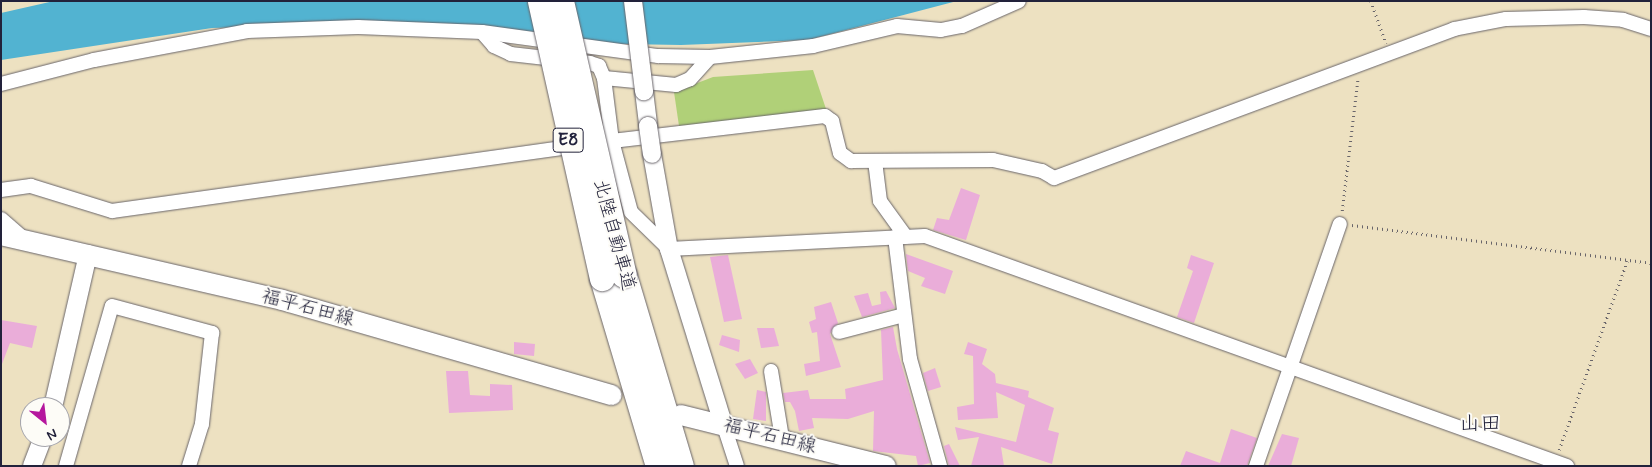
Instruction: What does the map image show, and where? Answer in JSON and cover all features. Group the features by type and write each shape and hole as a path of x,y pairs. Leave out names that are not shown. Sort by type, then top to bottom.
{"highway":[{"name":"北陸自動車道","path":"540,1 613,276 658,466"},
{"name":"北陸自動車道","path":"562,1 613,276 682,466"}],"main road":[{"name":"福平石田線","path":"1,235 23,238 282,300 612,395"},
{"name":"福平石田線","path":"681,415 723,423 886,466"}],"street":[{"path":"633,1 652,154 669,249 737,466"},
{"path":"1,84 94,60 247,31 358,27 482,32 658,56 710,56 813,46 897,26 941,30 962,26 1019,1"},
{"path":"1,190 31,186 112,211 612,141 825,116 832,121 840,153 851,161 993,160 1042,171 1054,178 1454,29 1506,19 1594,18 1651,29"},
{"path":"482,32 494,46 511,54 590,63 599,66 604,78 612,141 631,212 669,249 925,236 1561,464"},
{"path":"604,78 676,85 690,79 710,56"},
{"path":"875,161 880,201 900,237 904,314 910,358 940,466"},
{"path":"1,219 23,238"},
{"path":"1256,466 1340,224"},
{"path":"55,397 88,254"},
{"path":"66,466 112,306 212,333 202,424 189,466"},
{"path":"839,332 904,314"},
{"path":"772,371 782,438"},
{"path":"32,466 39,447"}],"path":[{"path":"1371,1 1390,53"},
{"path":"1360,65 1340,224 1651,263"},
{"path":"1561,464 1627,261"}],"green space":[{"path":"813,70 827,112 679,126 674,92 713,77"}],"water":[{"path":"54,1 957,1 808,40 681,45 506,42 402,23 212,28 1,60 1,13"}],"building":[{"path":"961,188 980,195 966,240 933,230 937,218 949,220"},
{"path":"906,254 953,271 945,294 921,286 925,278 908,271"},
{"path":"728,255 742,319 724,322 710,257"},
{"path":"1191,255 1214,263 1194,323 1177,317 1193,271 1187,268"},
{"path":"886,291 895,308 862,317 854,296 868,293 872,306 881,304 880,292"},
{"path":"831,302 838,323 830,334 841,367 806,376 804,364 820,361 817,332 812,333 809,322 816,319 814,307"},
{"path":"1,320 37,326 32,348 10,343 2,364"},
{"path":"893,327 897,349 930,463 918,466 916,456 873,451 874,411 848,419 812,418 814,428 799,431 795,411 790,402 785,402 783,393 808,390 810,399 846,399 845,389 883,380 881,330"},
{"path":"757,328 774,328 779,346 761,348"},
{"path":"722,335 740,340 739,352 719,345"},
{"path":"514,342 535,344 534,356 514,354"},
{"path":"968,342 987,349 982,364 995,374 996,383 1029,391 1028,397 1054,408 1048,430 1059,433 1052,464 1001,447 1004,466 971,466 979,437 958,440 955,427 1016,442 1025,405 996,392 998,418 958,420 957,407 974,404 973,356 964,354"},
{"path":"750,359 758,373 745,379 735,364"},
{"path":"935,368 941,387 928,391 923,373"},
{"path":"446,371 468,371 470,395 490,396 490,384 512,385 513,410 449,413"},
{"path":"757,390 766,392 766,421 753,419"},
{"path":"1231,429 1257,438 1247,466 1180,466 1186,451 1220,463"},
{"path":"1282,434 1299,438 1291,466 1268,466"},
{"path":"949,444 960,466 949,466 944,446"}],"district":[{"name":"山田","path":"1480,424"}]}
